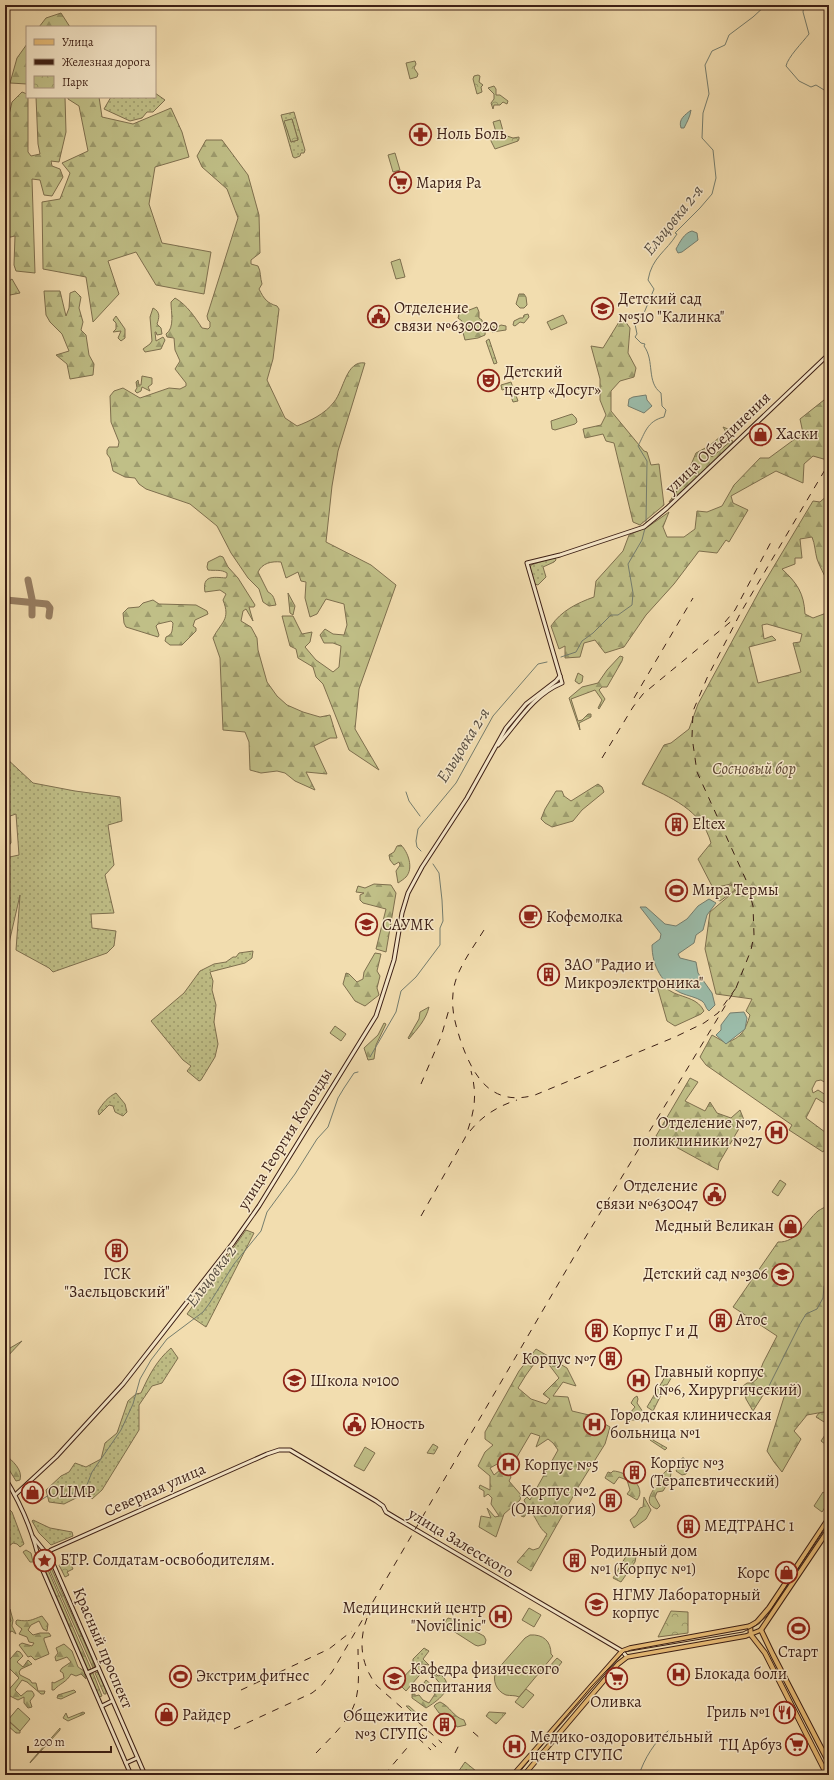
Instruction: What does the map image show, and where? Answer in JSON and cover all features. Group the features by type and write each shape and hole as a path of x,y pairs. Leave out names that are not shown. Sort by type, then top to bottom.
{"highway":[{"path":"827,1775 766,1655 751,1635 751,1626 765,1614 829,1518"},
{"path":"762,1630 829,1529"},
{"path":"751,1626 762,1630 773,1655 829,1763"},
{"path":"813,1747 817,1747 819,1744"},
{"path":"819,1760 822,1756 826,1756"}],"main road":[{"name":"улица Объединения","path":"560,676 527,563 616,537 644,527 667,508 829,354"},
{"name":"улица Георгия Колонды","path":"495,748 534,701 553,687 562,683 560,676"},
{"name":"улица Георгия Колонды","path":"15,1495 56,1457 123,1384 238,1237 259,1206 376,1016 394,960 402,913 408,893 422,867 467,798 495,748 500,736 521,709 556,681 560,676"},
{"name":"Северная улица","path":"40,1561 53,1548 199,1483 267,1454 285,1449"},
{"name":"улица Залесского","path":"285,1449 299,1455 376,1501 383,1506 386,1512 622,1651 627,1657"},
{"name":"Красный проспект","path":"5,1478 15,1495 32,1536 40,1561 131,1775"},
{"name":"Красный проспект","path":"32,1536 47,1553 145,1775"},
{"path":"514,1775 608,1665 622,1651 630,1648 751,1626"},
{"path":"524,1775 618,1664 627,1657 751,1635 762,1630"},
{"path":"87,1673 98,1668"},
{"path":"102,1706 112,1701"},
{"path":"126,1763 137,1758"}],"green space":[{"path":"61,13 69,26 40,26 46,18"},
{"path":"26,45 26,84 10,83 17,58"},
{"path":"415,61 416,64 414,68 418,74 417,77 410,79 406,63"},
{"path":"474,76 480,76 479,82 483,85 481,87 482,92 477,94 473,79"},
{"path":"494,86 496,89 496,95 500,95 508,101 507,104 503,102 500,105 494,105 493,109 491,103 494,99 494,94 488,88"},
{"path":"22,92 26,94 26,98 28,98 28,152 31,156 40,154 38,144 36,98 65,98 66,132 59,162 51,161 52,166 60,169 63,177 52,196 44,195 40,180 32,179 35,273 16,271 14,265 15,236 6,238 6,262 9,281 12,279 20,293 5,296 5,120 8,119 12,102"},
{"path":"156,94 165,100 153,112 147,112 142,118 130,121 104,109 110,98 156,98"},
{"path":"99,98 102,117 133,124 171,108 182,132 189,157 155,167 149,204 162,243 211,252 204,294 156,285 136,252 108,261 119,294 93,322 86,277 43,269 42,202 60,199 70,173 62,163 88,151 79,106 68,99"},
{"path":"294,112 305,150 304,153 301,153 300,156 295,158 293,157 281,115","holes":["292,119 298,140 291,142 285,121"]},
{"path":"292,119 298,140 291,142 284,121"},
{"path":"500,120 503,131 496,132 493,122"},
{"path":"493,135 498,138 507,136 513,138 519,137 519,139 518,141 495,149 491,141"},
{"path":"206,140 222,140 248,175 259,215 260,253 251,260 251,264 258,266 259,268 262,284 259,289 268,302 277,306 279,309 273,359 267,380 285,418 297,426 322,414 334,402 349,371 359,363 365,363 338,451 332,486 326,542 371,565 396,585 359,689 355,729 379,770 349,750 323,684 316,677 313,667 298,658 296,649 290,646 282,616 293,616 302,634 312,632 310,642 305,647 316,660 333,672 339,667 341,646 333,643 324,643 320,635 325,629 333,634 344,635 347,625 344,604 326,599 317,614 310,617 305,598 306,582 301,581 298,572 286,578 281,562 271,562 262,566 258,572 268,592 274,597 276,605 269,606 263,602 259,589 248,578 231,553 217,526 190,504 146,489 139,484 135,478 125,477 113,471 110,458 107,454 109,447 118,447 119,442 111,422 110,396 114,391 123,388 140,398 169,388 180,389 186,386 186,383 175,369 180,361 175,350 174,338 167,337 166,334 171,328 172,324 171,302 175,298 187,308 202,328 208,329 210,327 210,322 207,316 238,218 227,189 202,167 197,156"},
{"path":"395,153 400,170 393,172 388,155"},
{"path":"400,259 405,277 396,279 391,262"},
{"path":"44,291 60,291 66,316 69,308 70,293 75,291 81,297 79,308 83,322 81,330 86,335 89,355 94,364 93,375 70,379 67,364 56,355 69,351 62,334 50,322 46,315"},
{"path":"519,294 524,294 526,297 527,305 524,308 520,308 516,304"},
{"path":"477,307 479,318 482,320 485,335 478,338 465,340 461,325 462,321 458,318 459,314"},
{"path":"153,308 158,313 159,317 157,324 161,328 162,334 157,335 155,332 156,341 163,337 165,340 161,349 145,352 143,349 152,341 150,317"},
{"path":"528,314 529,317 524,323 520,322 515,326 513,325 514,321 523,318 524,315"},
{"path":"563,315 567,323 551,330 547,322"},
{"path":"116,316 125,329 125,338 121,341 118,338 121,331 113,332 116,329 116,323 113,320"},
{"path":"622,317 630,328 628,353 636,368 634,377 620,381 611,391 611,411 644,451 647,452 651,465 659,464 664,505 640,525 633,522 614,443 606,441 603,434 585,438 583,429 601,425 606,415 600,400 600,379 591,346 603,348"},
{"path":"501,325 506,326 506,330 492,332 492,326 496,328"},
{"path":"489,339 497,363 494,364 486,341"},
{"path":"142,376 152,378 152,384 148,387 150,391 142,387 141,391 137,393 135,391 137,388 136,382 138,380 139,385 141,385"},
{"path":"511,382 518,401 513,402 508,388 502,390 501,385"},
{"path":"829,396 829,456 827,460 813,456 804,464 803,483 776,471 731,496 733,503 748,510 729,542 726,540 717,553 699,551 674,584 646,615 624,647 605,653 595,640 584,643 580,657 565,658 565,646 559,649 551,626 570,608 594,597 596,581 623,551 629,535 649,526 669,512 663,527 667,537 684,537 695,529 697,511 707,512 722,506 734,485 760,458 769,458 803,433 800,419"},
{"path":"572,414 576,418 577,422 575,424 555,430 552,429 551,421"},
{"path":"723,427 728,429 731,434 707,452 712,457 732,440 733,443 669,502 684,481 696,453 709,446 726,432"},
{"name":"Сосновый бор","path":"829,494 829,589 817,559 812,537 800,539 802,558 795,558 795,564 782,569 799,589 803,600 805,614 813,618 829,612 829,1085 821,1080 816,1081 812,1089 813,1093 818,1090 829,1097 829,1106 816,1098 806,1118 829,1135 829,1143 823,1152 789,1130 792,1125 706,1065 700,1057 712,1035 726,1043 731,1041 742,1033 750,1015 746,1011 752,999 716,994 705,949 710,912 737,889 731,884 713,888 698,859 711,843 707,832 693,813 674,800 642,784 664,745 671,743 689,729 698,704 761,588 813,501 820,502","holes":["767,624 802,634 800,642 793,643 801,672 758,683 749,647 776,640 772,636 764,639 762,625"]},
{"path":"220,556 223,557 228,567 238,578 255,605 254,607 249,607 253,621 246,609 243,611 241,621 251,627 257,638 258,650 267,682 277,696 287,705 320,717 330,715 337,738 330,738 314,746 327,774 306,772 315,790 295,781 285,773 277,771 261,773 250,770 249,742 245,732 223,730 220,658 213,638 225,617 226,612 223,600 226,594 220,590 205,592 205,582 207,580 217,577 226,578 227,576 227,573 225,572 208,570 208,562"},
{"path":"555,557 556,560 554,562 543,567 546,577 538,585 535,584 530,568 531,565"},
{"path":"288,593 295,606 293,615 290,613"},
{"path":"153,600 159,604 196,605 207,611 208,614 195,620 193,626 196,628 196,631 182,645 170,645 165,641 166,637 172,632 173,623 171,621 158,624 156,626 159,635 158,637 126,627 124,623 123,613 128,608 139,607 143,603"},
{"path":"620,656 623,657 622,661 607,687 602,687 599,690 605,699 599,709 598,708 602,700 595,690 571,699 578,721 582,720 588,714 591,714 591,717 579,723 580,730 569,698 582,687 598,683 607,670"},
{"path":"578,673 583,676 582,682 579,684 575,681"},
{"path":"5,757 33,783 75,791 120,797 122,821 108,825 114,865 105,875 114,913 91,914 92,928 116,931 114,946 107,953 53,972 49,968 16,950 20,895 5,957 5,858 19,855 16,814 10,816 11,843 5,850"},
{"path":"598,784 602,787 604,792 582,810 573,821 552,827 541,819 556,791 562,791 564,796 571,801"},
{"path":"401,845 408,856 410,869 406,877 398,883 396,871 400,865 399,862 394,865 390,860 389,855 394,852 397,846"},
{"path":"374,884 391,885 396,893 386,952 376,949 386,909 363,903 360,900 360,895 364,893 356,892 358,886 365,888"},
{"path":"731,885 735,890 720,901 716,899 715,894"},
{"path":"253,951 252,958 245,963 210,972 213,981 212,990 216,1005 214,1022 218,1044 215,1057 199,1081 187,1071 191,1066 183,1060 151,1021 184,993 200,971 214,964 226,962 233,957 236,957 239,953"},
{"path":"375,953 381,954 377,971 380,976 377,988 379,995 365,1006 355,1001 343,984 346,973 357,982 363,979 364,972"},
{"path":"657,982 674,993 695,1001 704,1011 701,1014 675,1026 667,1021"},
{"path":"429,1007 428,1012 418,1028 409,1039 408,1038 419,1019 420,1012"},
{"path":"384,1023 386,1024 376,1045 374,1059 368,1060 364,1048 378,1035"},
{"path":"335,1026 346,1034 341,1041 330,1033"},
{"path":"690,1078 698,1082 685,1101 705,1111 710,1102 717,1113 731,1118 740,1110 744,1120 719,1163 718,1170 656,1136"},
{"path":"116,1093 125,1104 127,1112 123,1116 115,1112 113,1106 109,1105 99,1115 98,1111 102,1105 108,1098"},
{"path":"780,1180 786,1184 778,1196 772,1192"},
{"path":"829,1205 829,1411 807,1415 794,1431 801,1439 782,1472 767,1451 785,1394 780,1391 765,1392 753,1411 746,1399 743,1386 747,1383 752,1383 757,1379 763,1363 777,1336 733,1307 778,1242 785,1241 796,1236 818,1211"},
{"path":"246,1230 254,1233 206,1327 187,1314"},
{"path":"22,1341 5,1359 5,1351"},
{"path":"171,1348 178,1358 162,1383 152,1386 139,1405 139,1430 102,1490 92,1499 86,1493 64,1504 49,1502 46,1490 61,1476 69,1472 75,1463 86,1467 101,1459 105,1443 117,1433 128,1401 136,1394 141,1393 154,1368"},
{"path":"536,1349 553,1359 557,1357 560,1364 567,1368 576,1386 563,1382 553,1396 568,1397 572,1411 589,1415 610,1427 605,1444 580,1484 531,1571 517,1562 529,1548 533,1550 539,1548 547,1534 529,1510 524,1517 521,1516 526,1505 524,1500 527,1497 530,1500 558,1450 553,1443 548,1439 536,1447 540,1436 531,1433 514,1462 508,1458 490,1468 494,1475 500,1470 508,1472 511,1477 509,1481 521,1495 520,1500 504,1514 496,1537 479,1527 481,1516 491,1518 487,1508 495,1517 499,1516 491,1504 492,1498 488,1494 484,1497 484,1491 479,1488 480,1485 490,1490 490,1476 478,1466 485,1452 493,1445 485,1439 485,1432 519,1371","holes":["539,1357 550,1366 559,1378 543,1394 550,1399 546,1404 531,1399 518,1388"]},
{"path":"668,1372 673,1375 667,1385 664,1385 660,1390 662,1393 653,1411 647,1407"},
{"path":"637,1396 637,1403 645,1415 644,1420 631,1420 627,1424 625,1418 626,1414 630,1413 635,1407 631,1403"},
{"path":"829,1411 829,1425 816,1417 819,1413"},
{"path":"829,1429 829,1447 821,1441"},
{"path":"646,1432 654,1437 653,1440 667,1448 665,1450 650,1440"},
{"path":"433,1444 438,1447 434,1454 427,1453"},
{"path":"365,1447 375,1453 364,1471 354,1466"},
{"path":"5,1454 14,1462 20,1472 20,1480 16,1481 5,1463"},
{"path":"682,1458 684,1458 690,1466 686,1474 682,1475 676,1471"},
{"path":"668,1470 671,1473 670,1480 663,1491 657,1492 655,1497 660,1506 657,1509 650,1503 650,1496 662,1475"},
{"path":"613,1471 629,1476 634,1480 640,1490 640,1495 637,1500 627,1494 630,1490 627,1480 619,1477 614,1484 605,1478 608,1472 611,1473"},
{"path":"823,1492 829,1496 829,1501 822,1512 814,1506"},
{"path":"644,1497 651,1510 646,1519 634,1528 630,1520 636,1515 640,1508 643,1507"},
{"path":"9,1509 12,1512 24,1544 20,1547 13,1543 5,1549 5,1510"},
{"path":"33,1520 50,1528 72,1532 73,1536 51,1545 39,1533 32,1521"},
{"path":"631,1548 637,1551 635,1562 621,1582 613,1578"},
{"path":"26,1550 31,1553 33,1562 30,1562 23,1552"},
{"path":"48,1561 95,1666 93,1668 46,1562"},
{"path":"69,1561 73,1569 67,1572 69,1575 65,1577 59,1565"},
{"path":"45,1563 91,1669 88,1670 43,1565"},
{"path":"5,1607 10,1609 13,1620 12,1626 16,1634 12,1631 7,1634 5,1631 5,1624 11,1621 9,1615 5,1616"},
{"path":"529,1608 541,1615 534,1627 522,1620"},
{"path":"671,1611 688,1612 688,1633 658,1637"},
{"path":"42,1616 48,1624 47,1631 43,1629 39,1621 31,1625 28,1630 33,1635 49,1633 51,1636 44,1638 44,1640 49,1654 35,1660 31,1656 28,1657 19,1645 22,1643 32,1646 34,1643 29,1642 27,1637 19,1634 22,1629 16,1624 16,1621 25,1621"},
{"path":"448,1618 484,1636 486,1640 485,1644 478,1646 475,1645 447,1627 445,1622"},
{"path":"530,1635 539,1636 545,1639 550,1645 551,1654 553,1656 519,1697 506,1695 497,1688 494,1678 496,1671 525,1638"},
{"path":"64,1644 72,1651 78,1667 84,1671 86,1679 81,1674 76,1676 71,1674 65,1681 52,1690 52,1682 54,1683 64,1678 63,1673 60,1671 71,1662 67,1657 56,1661 55,1657 58,1653 56,1648"},
{"path":"424,1648 429,1651 423,1659 429,1665 413,1663 413,1659"},
{"path":"17,1651 23,1656 17,1662 23,1667 28,1660 32,1664 21,1669 19,1672 20,1675 30,1680 32,1683 36,1683 38,1691 45,1691 44,1694 41,1694 27,1682 22,1680 15,1690 21,1696 27,1691 32,1691 34,1696 30,1701 32,1707 28,1708 24,1703 24,1697 18,1700 10,1696 5,1700 5,1694 19,1678 10,1669 5,1674 5,1665"},
{"path":"557,1658 562,1662 554,1672 549,1667"},
{"path":"414,1666 423,1666 424,1670 406,1691 398,1683"},
{"path":"98,1672 106,1694 104,1694 95,1673"},
{"path":"434,1672 438,1676 441,1675 445,1680 447,1685 446,1690 435,1702 426,1708 412,1698 412,1694 415,1694 415,1696 419,1695 423,1700 429,1703 435,1694 426,1687 424,1688 422,1686 426,1680 439,1691 443,1687 432,1674"},
{"path":"93,1673 102,1696 99,1697 90,1675"},
{"path":"526,1689 534,1695 523,1708 515,1702"},
{"path":"74,1690 76,1692 61,1699 57,1698 58,1695"},
{"path":"440,1702 460,1719 464,1720 466,1725 457,1727 452,1719 439,1713 434,1706"},
{"path":"406,1706 409,1706 423,1719 420,1720"},
{"path":"18,1708 30,1719 20,1731 8,1720"},
{"path":"83,1712 85,1713 68,1721 63,1718 66,1713 68,1718"},
{"path":"489,1712 506,1713 496,1724 486,1716"},
{"path":"7,1720 20,1731 20,1733 16,1733 7,1725 5,1726 5,1721"},
{"path":"60,1728 60,1730 30,1763 31,1761"},
{"path":"465,1762 476,1771 474,1775 466,1770 462,1775 456,1775"}],"shaded area":[{"path":"691,110 684,128 681,128 681,120"},
{"path":"692,231 697,233 698,240 682,252 678,253 676,249 684,236"},
{"path":"646,395 647,400 652,406 644,413 628,406 629,399"},
{"path":"709,899 716,903 707,915 703,930 696,935 694,943 678,954 680,958 696,962 698,973 712,993 715,1005 709,1011 702,1001 674,989 668,985 659,974 652,953 652,945 660,939 661,934 640,907 646,907 665,924 676,926 687,919 698,906"},
{"path":"744,1012 747,1018 745,1029 726,1044 716,1035 721,1030 721,1025 730,1013"}],"waterway":[{"name":"Ельцовка 2-я","path":"646,523 647,461 638,446 647,428 654,421 664,417 666,410 662,406 661,393 656,388 652,377 649,358 644,346 645,344 641,343 635,337 637,334 635,324 644,313 654,289 648,280 656,260 673,240 677,234 675,233 712,194 716,178 713,150 702,138 703,113 709,94 705,65 712,51 725,45 729,35 766,5"},
{"name":"Ельцовка 2-я","path":"804,5 803,12 809,34 792,54 786,66 799,81 811,87 816,85 829,93"},
{"name":"Ельцовка 2-я","path":"561,657 576,652 582,641 593,633 611,615 618,615 632,605 633,593 628,564 642,540 645,528"},
{"name":"Ельцовка 2-я","path":"421,851 417,847 416,841 418,829 456,783 493,716 538,664 547,662"},
{"path":"406,792 409,801 420,816"},
{"name":"Ельцовка 2-я","path":"370,1057 396,1012 401,991 416,977 440,945 440,928 443,921 442,900 439,873 433,864"},
{"name":"Ельцовка 2","path":"36,1503 49,1495 74,1493 85,1490 92,1472 121,1430 133,1404 140,1379 151,1360 167,1339 203,1312 209,1304 234,1264 261,1231 267,1212 295,1174 317,1139 328,1127 338,1098 354,1073 358,1072"},
{"path":"767,1390 806,1314 817,1309 823,1298 824,1286 829,1279"},
{"name":"Ельцовка 2","path":"5,1544 10,1540"},
{"path":"639,1775 650,1751 668,1731"}],"taxiway":[{"path":"28,580 32,599 32,615"},
{"path":"6,600 47,604 50,608 49,616"}],"tram line":[{"path":"517,1775 591,1687 624,1652 743,1632 755,1626 767,1616 829,1521"}],"railway":[{"path":"736,988 751,950 754,935 753,906 746,880 697,772 692,737 693,711 707,678 741,612 829,463"},
{"path":"725,622 735,610 771,542"},
{"path":"634,698 693,598"},
{"path":"602,758 633,707 643,694 734,619"},
{"path":"234,1729 312,1693 321,1686 332,1672 585,1238 736,988 718,1013 704,1023 675,1037 535,1095 520,1098 507,1097 496,1093 487,1086 479,1078 472,1067 461,1042 455,1022 453,1008 454,987 459,971 487,925"},
{"path":"421,1084 441,1037 450,1006"},
{"path":"421,1216 465,1138 473,1113 475,1097 471,1071"},
{"path":"470,1131 491,1112 503,1105 517,1100"},
{"path":"367,1618 364,1627 362,1645 364,1662 367,1670 377,1686 442,1743"},
{"path":"241,1690 329,1649 352,1631"},
{"path":"316,1753 345,1721 353,1707 358,1687 358,1649"},
{"path":"473,1732 481,1739"},
{"path":"422,1734 436,1747"},
{"path":"418,1738 431,1750"},
{"path":"455,1753 459,1745"},
{"path":"384,1775 407,1748"}],"place":[{"name":"Ноль Боль","path":"420,134"},
{"name":"Мария Ра","path":"400,183"},
{"name":"Детский сад №510 \"Калинка\"","path":"603,308"},
{"name":"Отделение связи №630020","path":"378,317"},
{"name":"Детский центр «Досуг»","path":"489,381"},
{"name":"Хаски","path":"760,434"},
{"name":"Eltex","path":"676,824"},
{"name":"Мира Термы","path":"676,890"},
{"name":"Кофемолка","path":"531,917"},
{"name":"САУМК","path":"366,925"},
{"name":"ЗАО \"Радио и Микроэлектроника\"","path":"549,974"},
{"name":"Отделение №7, поликлиники №27","path":"777,1132"},
{"name":"Отделение связи №630047","path":"714,1195"},
{"name":"Медный Великан","path":"790,1226"},
{"name":"ГСК \"Заельцовский\"","path":"117,1251"},
{"name":"Детский сад №306","path":"783,1274"},
{"name":"Атос","path":"721,1320"},
{"name":"Корпус Г и Д","path":"597,1331"},
{"name":"Корпус №7","path":"611,1359"},
{"name":"Школа №100","path":"294,1381"},
{"name":"Главный корпус (№6, Хирургический)","path":"639,1381"},
{"name":"Юность","path":"355,1424"},
{"name":"Городская клиническая больница №1","path":"594,1424"},
{"name":"Корпус №5","path":"508,1465"},
{"name":"Корпус №3 (Терапевтический)","path":"635,1472"},
{"name":"OLIMP","path":"33,1492"},
{"name":"Корпус №2 (Онкология)","path":"611,1500"},
{"name":"МЕДТРАНС 1","path":"688,1526"},
{"name":"БТР. Солдатам-освободителям.","path":"45,1560"},
{"name":"Родильный дом №1 (Корпус №1)","path":"575,1560"},
{"name":"Корс","path":"786,1573"},
{"name":"НГМУ Лабораторный корпус","path":"596,1604"},
{"name":"Медицинский центр \"Noviclinic\"","path":"501,1617"},
{"name":"Старт","path":"798,1629"},
{"name":"Блокада боли","path":"679,1674"},
{"name":"Экстрим фитнес","path":"180,1676"},
{"name":"Кафедра физического воспитания","path":"395,1678"},
{"name":"Оливка","path":"616,1678"},
{"name":"Гриль №1","path":"785,1712"},
{"name":"Райдер","path":"167,1715"},
{"name":"Общежитие №3 СГУПС","path":"444,1725"},
{"name":"ТЦ Арбуз","path":"797,1745"},
{"name":"Медико-оздоровительный центр СГУПС","path":"515,1746"}]}
